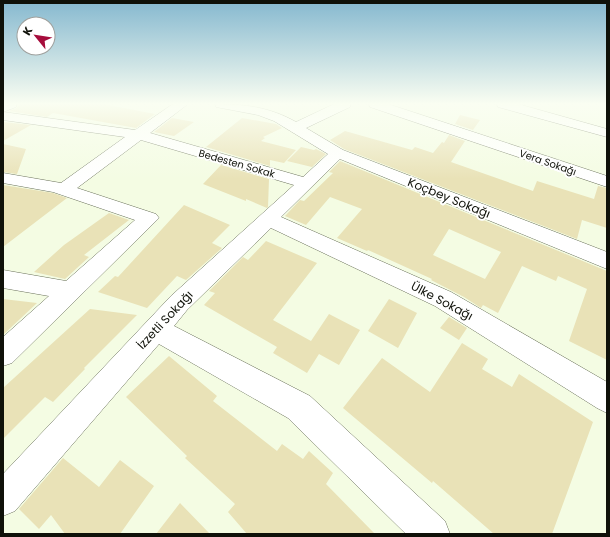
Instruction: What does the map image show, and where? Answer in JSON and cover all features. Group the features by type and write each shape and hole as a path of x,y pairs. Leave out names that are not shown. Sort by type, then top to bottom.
{"street":[{"name":"Bedesten Sokak","path":"95,129 140,135 306,183"},
{"path":"64,190 147,129"},
{"name":"Koçbey Sokağı","path":"297,129 338,153 607,261"},
{"name":"Vera Sokağı","path":"450,129 607,182"},
{"path":"593,129 607,133"},
{"name":"İzzetli Sokağı","path":"3,499 179,303 338,153"},
{"path":"3,178 64,190 149,218 3,354"},
{"name":"Ülke Sokağı","path":"268,219 443,299 607,398"},
{"path":"3,279 70,291"},
{"path":"156,329 300,407 432,534"}],"building":[{"path":"3,129 24,129 3,141"},
{"path":"158,129 184,129 174,136 154,132"},
{"path":"228,129 280,129 263,137 265,138 261,141 296,150 284,163 270,160 270,166 206,147"},
{"path":"345,131 412,150 415,147 433,153 442,142 444,143 449,135 465,141 451,162 533,191 537,181 594,199 598,186 607,188 607,228 582,220 577,239 344,149 330,140"},
{"path":"3,144 26,149 17,174 3,172"},
{"path":"301,147 314,150 316,149 326,154 312,167 287,161"},
{"path":"340,161 607,271 607,360 569,341 587,289 558,276 556,281 522,266 498,313 483,305 481,308 464,297 431,280 432,279 368,250 367,251 337,238 362,209 330,197 306,225 285,216 300,200 304,201 333,173 329,172","holes":["449,229 501,252 485,279 433,255"]},
{"path":"221,165 269,179 268,207 267,208 246,199 246,201 203,184"},
{"path":"3,185 53,193 67,198 3,247"},
{"path":"184,205 230,225 212,243 222,248 186,280 177,276 147,308 98,292 115,276 118,277"},
{"path":"109,213 129,220 84,255 89,257 65,279 34,272 64,245"},
{"path":"266,241 317,263 273,320 311,341 329,314 360,330 339,365 319,354 307,373 273,353 277,347 204,305 215,293 209,291 243,257 248,260"},
{"path":"3,299 37,303 3,335"},
{"path":"389,299 417,313 398,348 368,331"},
{"path":"90,309 137,315 84,368 85,369 53,402 45,397 3,439 3,388"},
{"path":"449,317 467,328 459,340 440,328"},
{"path":"462,343 488,359 482,369 512,387 519,374 593,422 552,534 494,534 433,481 432,483 343,408 382,358 430,392"},
{"path":"169,356 217,396 213,401 277,451 282,444 303,459 309,451 333,473 326,484 375,534 247,534 228,512 235,504 185,458 187,456 126,397"},
{"path":"63,458 99,487 120,460 154,486 120,534 65,534 51,515 39,529 19,509"},
{"path":"180,503 210,534 156,534"}]}
